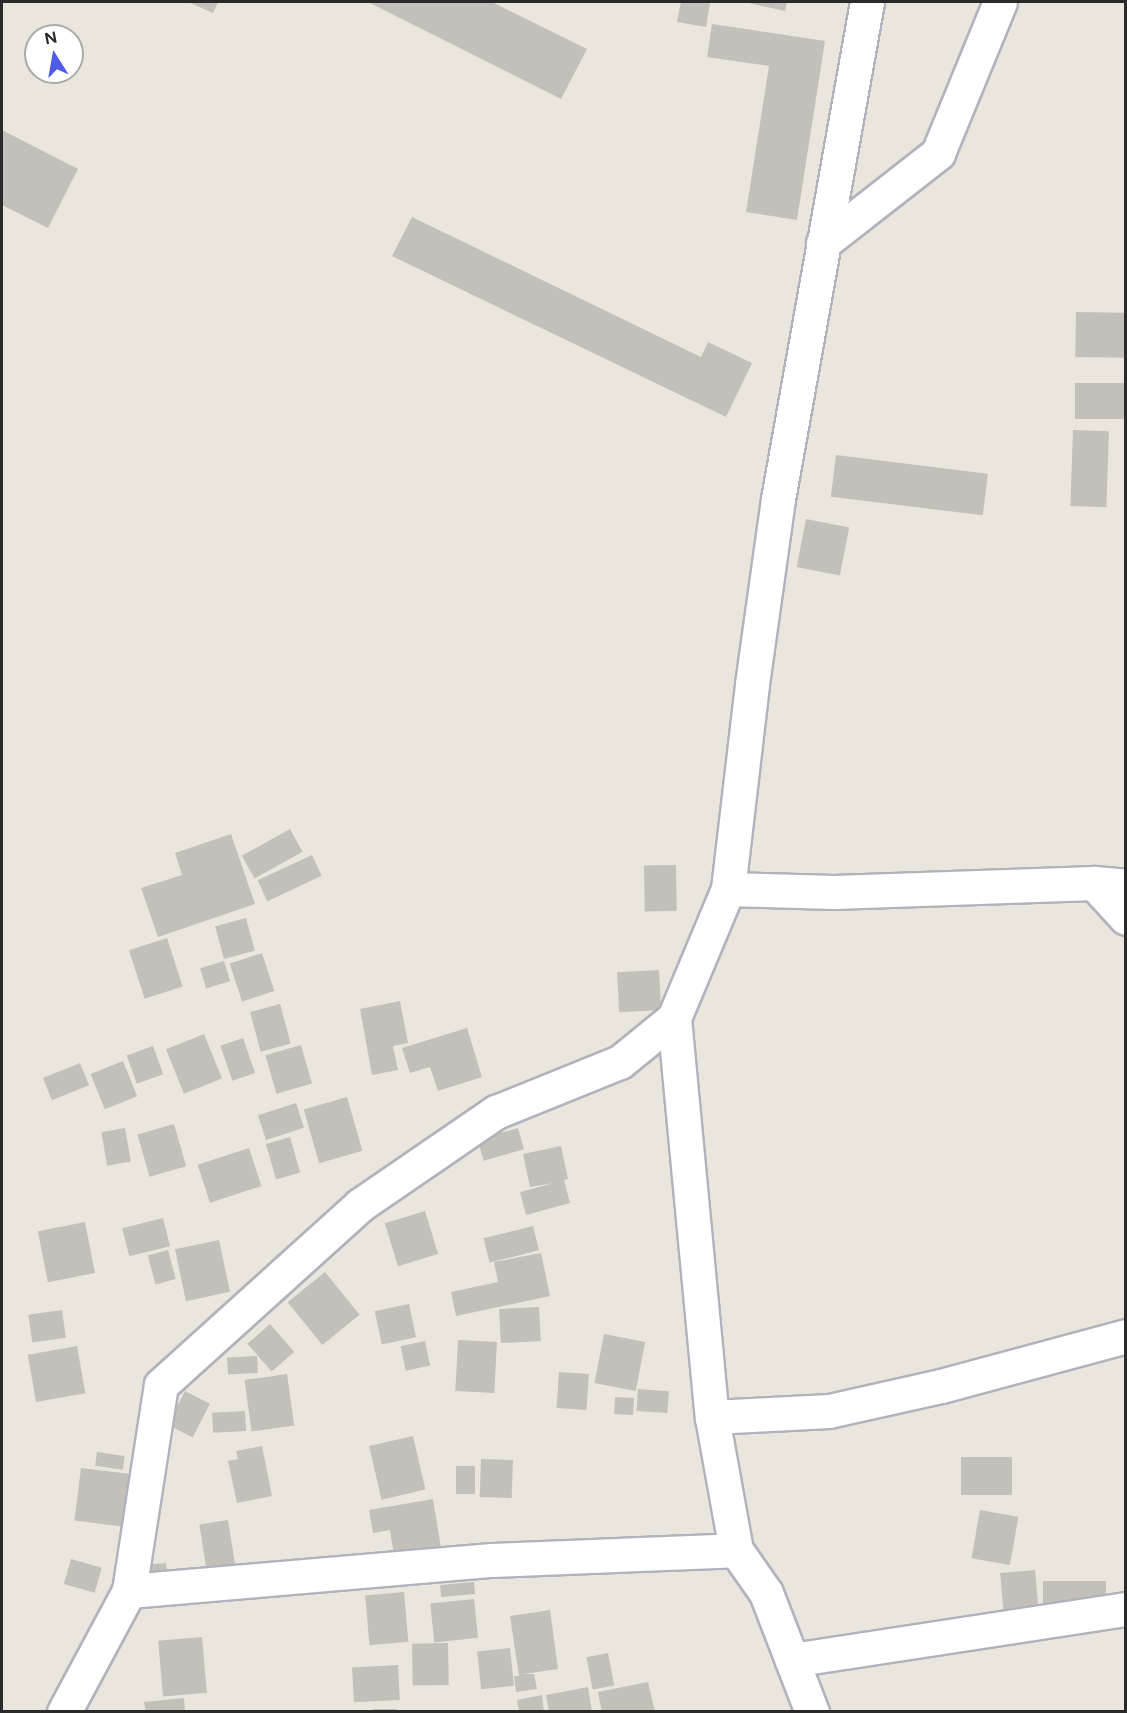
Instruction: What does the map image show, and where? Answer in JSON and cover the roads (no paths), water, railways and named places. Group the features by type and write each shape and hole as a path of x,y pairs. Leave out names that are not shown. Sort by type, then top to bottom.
{"street":[{"path":"824,243 938,153 1000,2"},
{"path":"64,1712 129,1591 161,1385 360,1205 496,1112 620,1062 674,1018 729,889 752,684 778,499 824,243 861,4"},
{"path":"729,889 834,892 1110,885 1125,918"},
{"path":"674,1018 712,1417 736,1550 766,1593 812,1712"},
{"path":"712,1417 829,1411 941,1386 1125,1336"},
{"path":"129,1591 492,1560 736,1550"},
{"path":"792,1660 1125,1609"}]}
